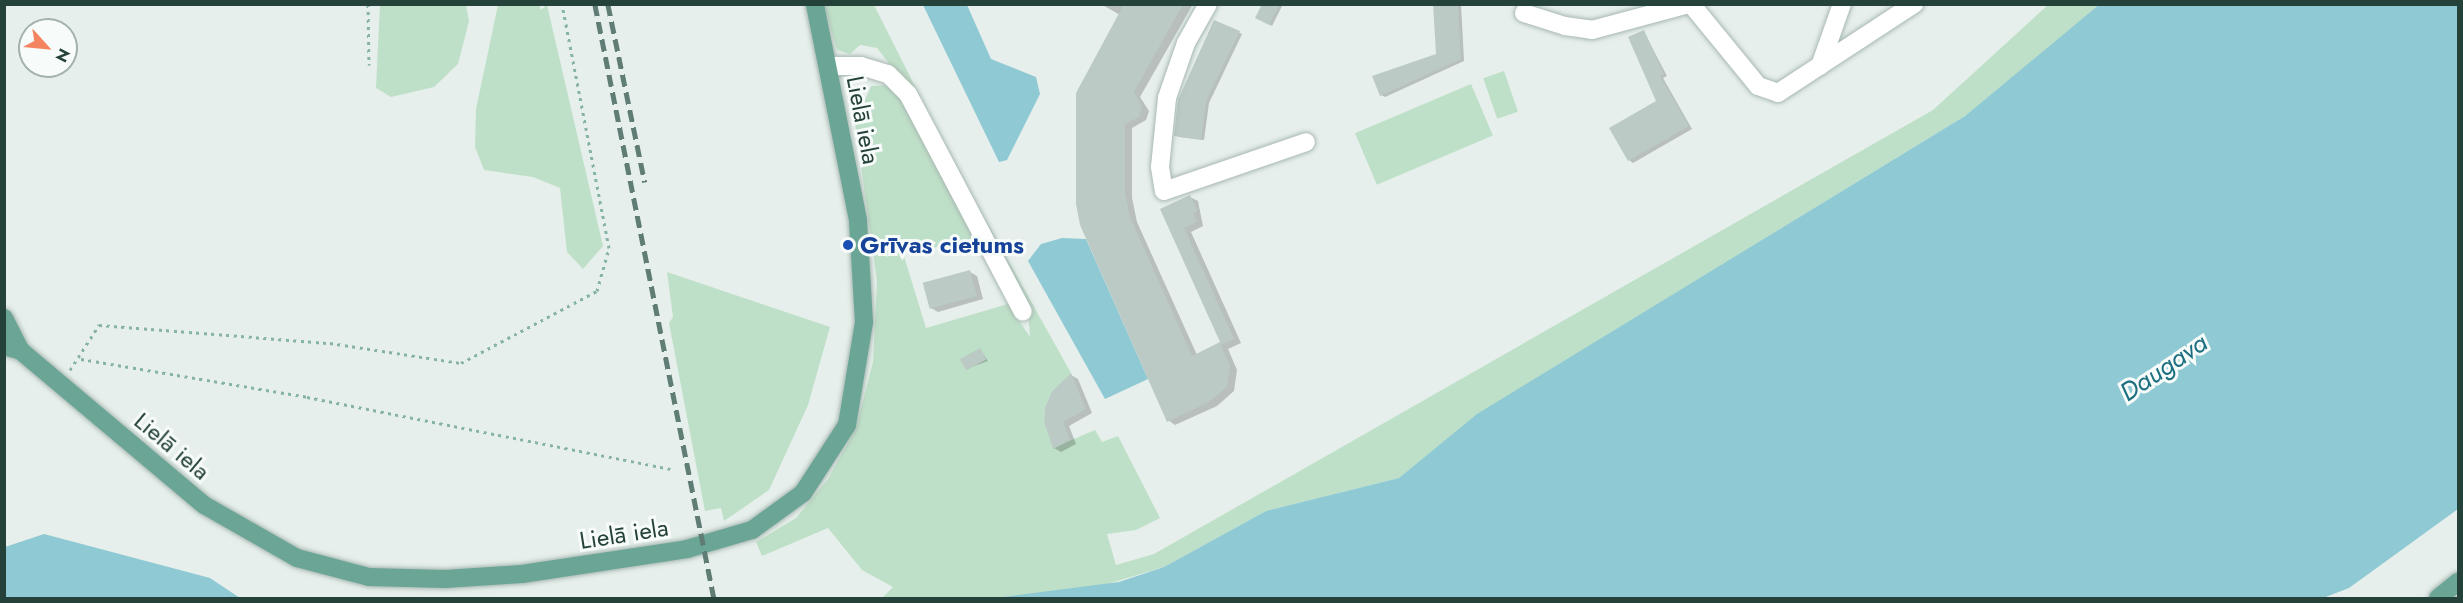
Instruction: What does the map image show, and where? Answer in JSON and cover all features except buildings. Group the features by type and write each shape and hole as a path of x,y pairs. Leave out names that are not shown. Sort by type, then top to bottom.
{"main road":[{"name":"Lielā iela","path":"13,348 59,383 204,505 297,558 369,577 445,579 522,574 687,549 752,530 802,493 825,464 847,425 858,373 864,322 858,220 815,4"},
{"path":"4,318 13,348"},
{"path":"2438,598 2458,582"}],"lane":[{"path":"1208,4 1186,43 1167,98 1160,167 1164,191 1306,142"},
{"path":"1524,13 1565,27 1592,30 1690,4 1758,86 1778,93 1914,4"},
{"path":"1820,66 1842,4"},
{"path":"828,66 861,66 888,74 908,94 1023,312"}],"path":[{"path":"368,4 369,65"},
{"path":"59,383 81,359 99,325 330,343 461,363 597,291 609,248 562,4"},
{"path":"81,359 319,399 674,470"}],"green space":[{"path":"380,5 466,5 469,21 458,64 434,87 391,97 376,88"},
{"path":"498,5 539,5 541,10 547,5 603,246 583,269 567,252 560,188 533,177 484,170 475,147 476,109"},
{"path":"824,5 874,5 951,158 1071,373 1052,391 1045,407 1044,422 1053,448 1095,430 1102,442 1118,436 1160,518 1136,530 1107,534 1116,565 1154,554 1933,110 2048,5 2100,5 1965,116 1478,414 1399,478 1266,511 1164,567 1094,588 995,598 882,598 893,587 862,570 828,528 762,556 756,542 796,518 828,479 856,428 873,362 877,281 855,123 871,86 890,85 904,99 977,240 903,253 926,328 1008,304 1030,337 1028,311 909,89 877,48 860,45 850,54 837,50"},
{"path":"1504,71 1518,112 1497,119 1483,78"},
{"path":"1471,84 1493,136 1377,185 1355,133"},
{"path":"667,272 830,327 808,405 769,490 724,521 721,508 705,511 669,323 673,317"}],"water":[{"name":"Daugava","path":"2100,4 2458,5 2458,509 2349,588 2323,598 995,598 1119,582 1164,567 1266,511 1399,478 1477,414 1965,116"},
{"path":"923,5 967,5 991,59 1036,77 1040,94 1007,160 999,162"},
{"path":"1062,238 1086,239 1148,379 1105,399 1028,261 1041,244"},
{"path":"44,534 210,578 240,598 5,598 5,547"}],"railway":[{"path":"595,4 714,598"},
{"path":"608,4 645,182"}],"place":[{"name":"Grīvas cietums","path":"848,245"}]}
